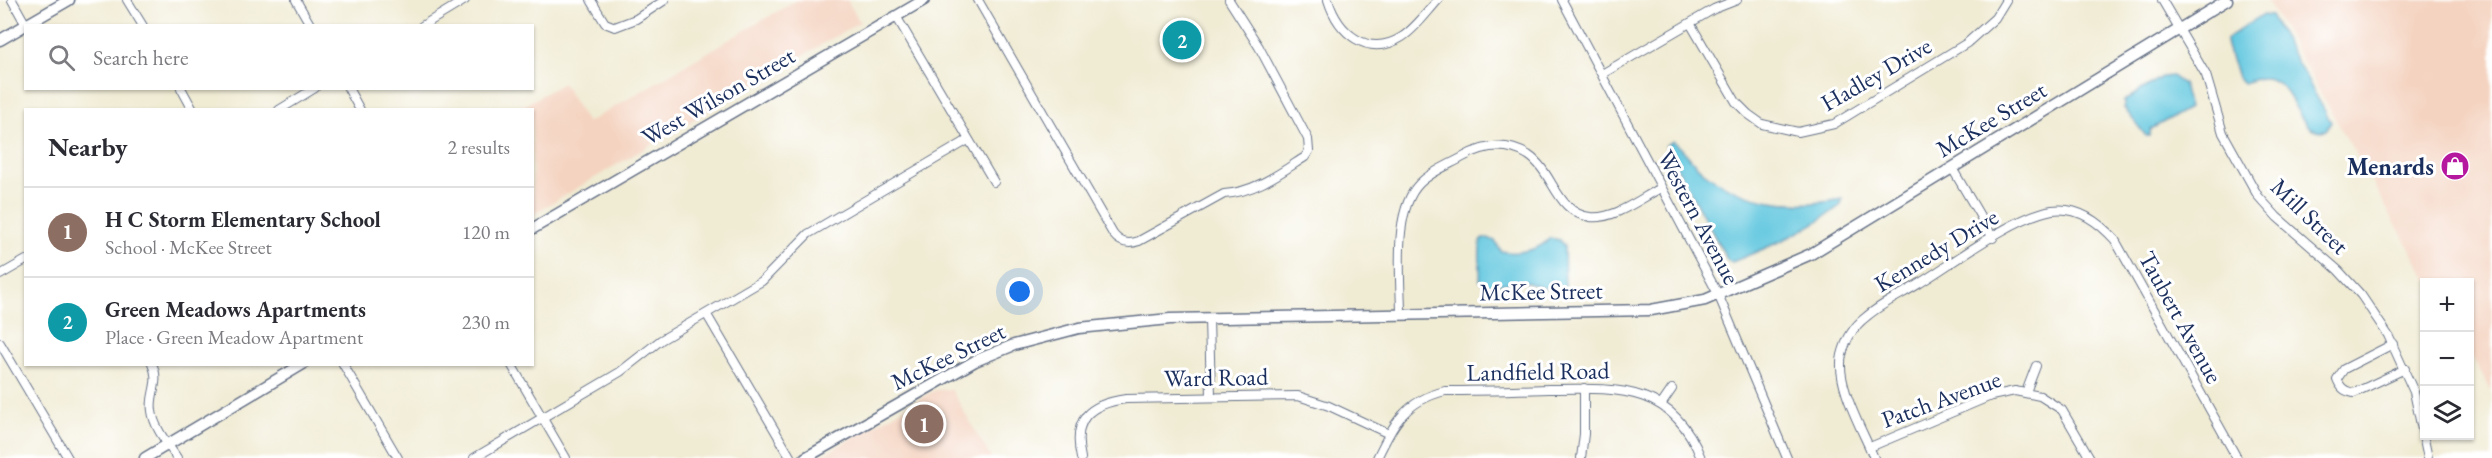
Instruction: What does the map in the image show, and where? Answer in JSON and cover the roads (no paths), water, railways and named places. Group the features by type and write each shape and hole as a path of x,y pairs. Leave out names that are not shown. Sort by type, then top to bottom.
{"street":[{"path":"12,0 25,24"},
{"path":"28,24 69,0"},
{"path":"127,0 142,24"},
{"path":"296,0 310,24"},
{"path":"425,24 465,0"},
{"path":"591,0 605,23 615,27 636,19 665,0"},
{"name":"West Wilson Street","path":"534,228 924,0"},
{"path":"978,0 1113,234 1121,242 1134,243 1224,194 1240,192 1260,184 1305,157 1309,151 1308,139 1259,47 1229,0"},
{"path":"1328,0 1340,27 1354,38 1372,44 1402,37 1438,0"},
{"name":"Western Avenue","path":"1562,0 1718,294 1786,458"},
{"path":"1602,74 1690,23 1737,0"},
{"name":"Hadley Drive","path":"1690,23 1736,102 1762,124 1798,132 1834,124 1967,43 1995,18 2006,0"},
{"name":"Mill Street","path":"2162,0 2206,75 2223,133 2258,196 2277,217 2338,270 2361,295 2393,344 2405,369 2422,422 2428,458"},
{"name":"McKee Street","path":"805,458 934,383 1014,345 1078,328 1209,318 1651,310 1705,300 1811,254 2227,0"},
{"path":"896,16 994,182"},
{"path":"0,40 24,26"},
{"path":"182,90 192,108"},
{"path":"282,108 312,90"},
{"path":"349,90 359,108"},
{"path":"474,458 620,372 662,340 762,281 808,234 968,140"},
{"path":"1401,315 1402,224 1406,204 1425,179 1469,153 1495,146 1507,147 1528,156 1543,169 1566,205 1573,211 1590,217 1613,213 1661,188"},
{"path":"1952,168 1993,238"},
{"name":"Kennedy Drive","path":"1870,447 1842,381 1841,357 1849,335 1866,316 2029,217 2054,210 2074,211"},
{"name":"Taubert Avenue","path":"2074,211 2104,228 2115,240 2237,458"},
{"path":"0,275 24,261"},
{"path":"707,315 791,458"},
{"path":"1209,318 1211,396"},
{"path":"0,343 68,458"},
{"path":"2393,344 2344,369 2337,379 2340,386 2345,392 2354,393 2405,369"},
{"path":"153,366 157,379 151,410 177,458"},
{"path":"145,458 300,366"},
{"path":"344,366 398,458"},
{"path":"512,366 566,458"},
{"path":"2036,366 2026,392 2040,396 2062,410 2090,458"},
{"path":"1581,458 1584,434 1584,388"},
{"name":"Landfield Road","path":"1377,458 1389,434 1415,403 1445,391 1584,388 1633,392 1661,405 1688,432 1701,458"},
{"path":"1661,405 1672,389"},
{"name":"Patch Avenue","path":"1870,447 1991,396 2004,392 2026,392"},
{"name":"Ward Road","path":"1081,458 1077,436 1082,422 1099,404 1126,399 1298,396 1329,406 1389,434"},
{"path":"1870,447 1874,458"}],"water":[{"path":"2262,15 2271,16 2331,122 2326,130 2315,130 2307,125 2289,96 2273,80 2260,78 2244,83 2238,79 2226,39"},
{"path":"2172,76 2183,84 2189,108 2151,129 2149,136 2146,136 2124,108 2124,101 2162,77"},
{"path":"1673,141 1700,169 1720,183 1737,191 1771,201 1789,203 1842,199 1841,205 1789,237 1732,262 1728,261 1669,153 1666,145"},
{"path":"1488,238 1495,241 1501,251 1507,252 1527,251 1541,246 1550,238 1560,240 1564,246 1565,287 1544,288 1525,282 1485,285 1480,281 1480,250 1481,240"}],"place":[{"name":"Green Meadows Apartments","path":"1182,40"},
{"name":"Menards","path":"2455,166"},
{"name":"H C Storm Elementary School","path":"924,424"}]}
